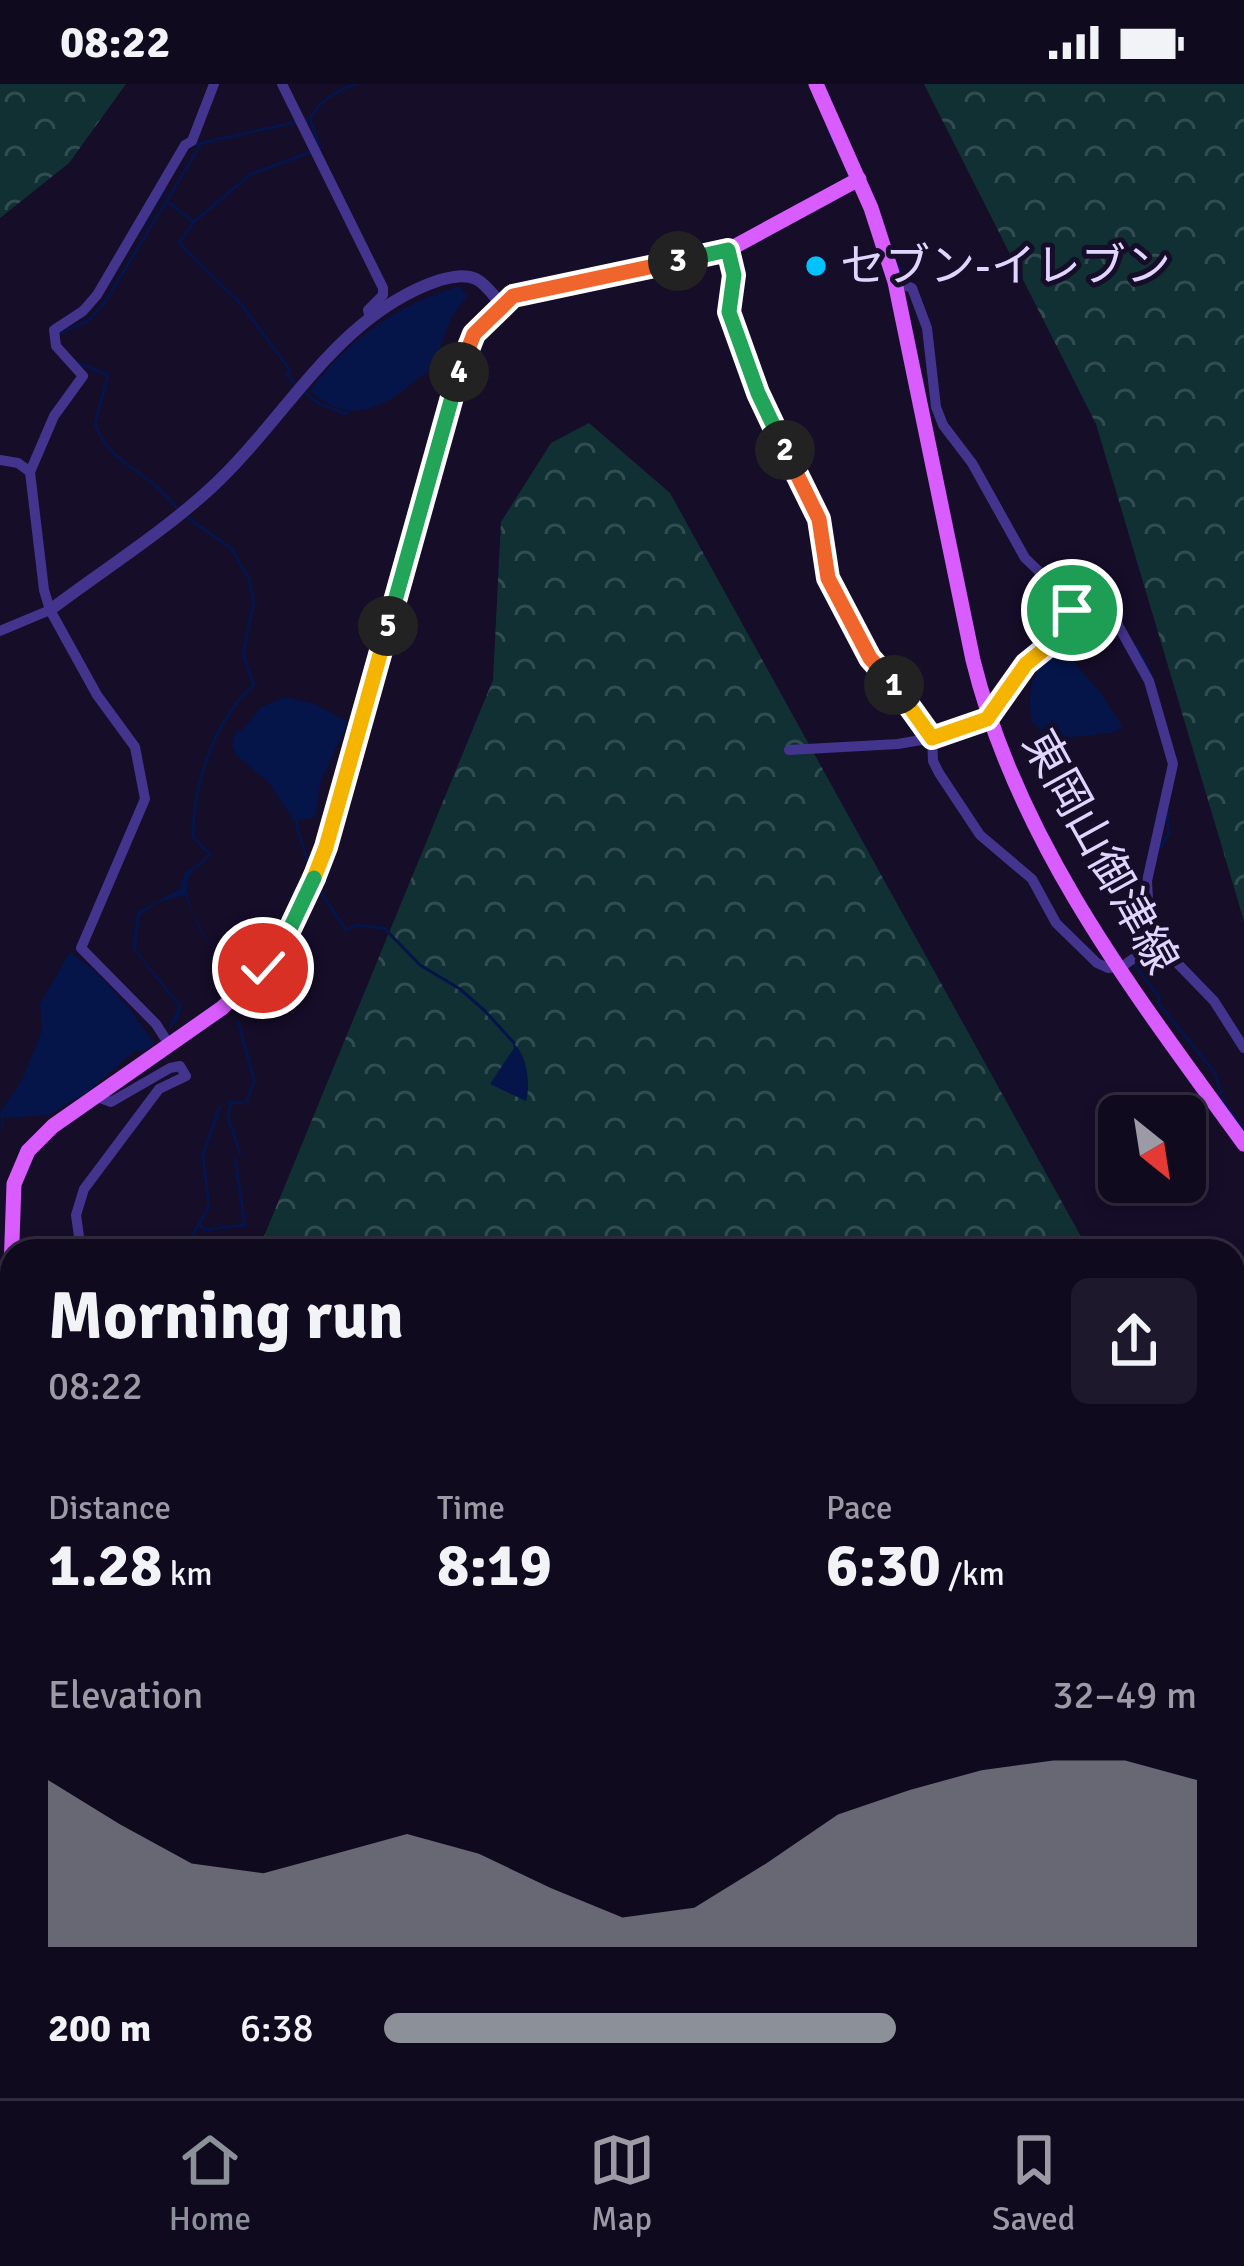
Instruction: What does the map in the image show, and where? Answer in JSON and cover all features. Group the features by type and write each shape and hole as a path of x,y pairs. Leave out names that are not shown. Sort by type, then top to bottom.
{"main road":[{"name":"東岡山御津線","path":"816,84 859,179 895,282 987,719 1047,849 1244,1144"},
{"path":"12,1239 14,1184 38,1138 222,1008 263,968 302,907 326,847 464,353 474,334 513,296 728,250 859,179"}],"street":[{"path":"170,1046 156,1024 81,948 145,799 135,747 97,695 50,610 30,472 54,416 83,376 56,346 53,330 97,296 185,145 192,141 214,84"},
{"path":"282,84 383,287 383,295 368,310 370,318"},
{"path":"728,250 734,275 729,312 758,393 819,519 828,578 870,658 932,738 933,761 980,835 1032,879 1056,923 1097,963 1127,963 1153,938"},
{"path":"0,631 50,610 181,512 232,468 328,355 370,318 425,285 456,276 473,278 502,305"},
{"path":"895,282 912,288 927,328 938,415 972,463 1025,558 1073,604 1096,606 1114,618 1144,670 1172,757 1147,881 1153,938 1214,1001 1244,1048"},
{"path":"0,460 18,463 30,472"},
{"path":"790,750 898,744 987,719 1026,664 1063,634 1073,604"},
{"path":"79,1239 76,1215 84,1189 159,1089 186,1076 185,1071 181,1066 170,1068 111,1102 98,1097"}],"green space":[{"path":"0,84 126,84 69,163 0,218"},
{"path":"924,84 1244,84 1244,921 1096,424"},
{"path":"589,423 670,493 1082,1239 263,1239 493,680 501,522 551,443"}],"shaded area":[{"path":"459,286 468,296 447,327 437,364 407,388 361,410 345,410 310,390 376,326 415,303"},
{"path":"1058,644 1123,727 1111,733 1051,739 1032,722 1033,680"},
{"path":"286,697 315,704 348,722 321,781 315,817 294,821 269,783 232,746 236,730 241,732 261,707"},
{"path":"198,864 188,881 192,910 234,973 199,929 185,895 159,902 140,915 136,950 182,1006 168,1031 178,1006 132,948 137,912 180,889 185,872"},
{"path":"70,952 95,971 155,1044 141,1053 137,1049 90,1090 49,1115 3,1118 4,1143 0,1112 22,1080 42,1031 40,1004"},
{"path":"513,1043 527,1070 526,1101 490,1084"}],"waterway":[{"path":"197,144 310,119 329,97 355,84"},
{"path":"310,119 320,148"},
{"path":"828,129 834,144"},
{"path":"58,334 88,321 103,305 200,146"},
{"path":"195,221 251,174 314,151"},
{"path":"139,232 165,189"},
{"path":"168,202 194,222 179,243 241,304 290,370 287,375 295,384"},
{"path":"897,264 913,285"},
{"path":"76,362 108,375 95,424 105,443 180,511"},
{"path":"304,392 346,414 349,407"},
{"path":"188,518 232,549 249,579 254,601 243,655 254,685 228,716 208,755 193,837 210,854 198,866"},
{"path":"1058,648 1081,624 1082,613"},
{"path":"1136,646 1151,674"},
{"path":"1161,847 1169,833 1167,811"},
{"path":"297,819 309,867"},
{"path":"318,888 346,930 356,925 384,928 420,965 485,1011 514,1043"},
{"path":"1134,964 1159,997 1159,1004 1215,1073 1224,1102 1244,1130"},
{"path":"228,1102 246,1103 254,1081 238,1021"},
{"path":"231,1104 228,1118 240,1153"},
{"path":"190,1239 209,1207 203,1154 220,1107"},
{"path":"201,1225 204,1230 245,1225 235,1159"}],"place":[{"name":"セブン-イレブン","path":"816,266"}],"route":[{"path":"263,968 302,907 326,847 464,353 474,334 513,296 728,250 734,275 729,312 758,393 819,519 828,578 870,658 932,738 987,719 1026,664 1063,634 1072,610"}]}
